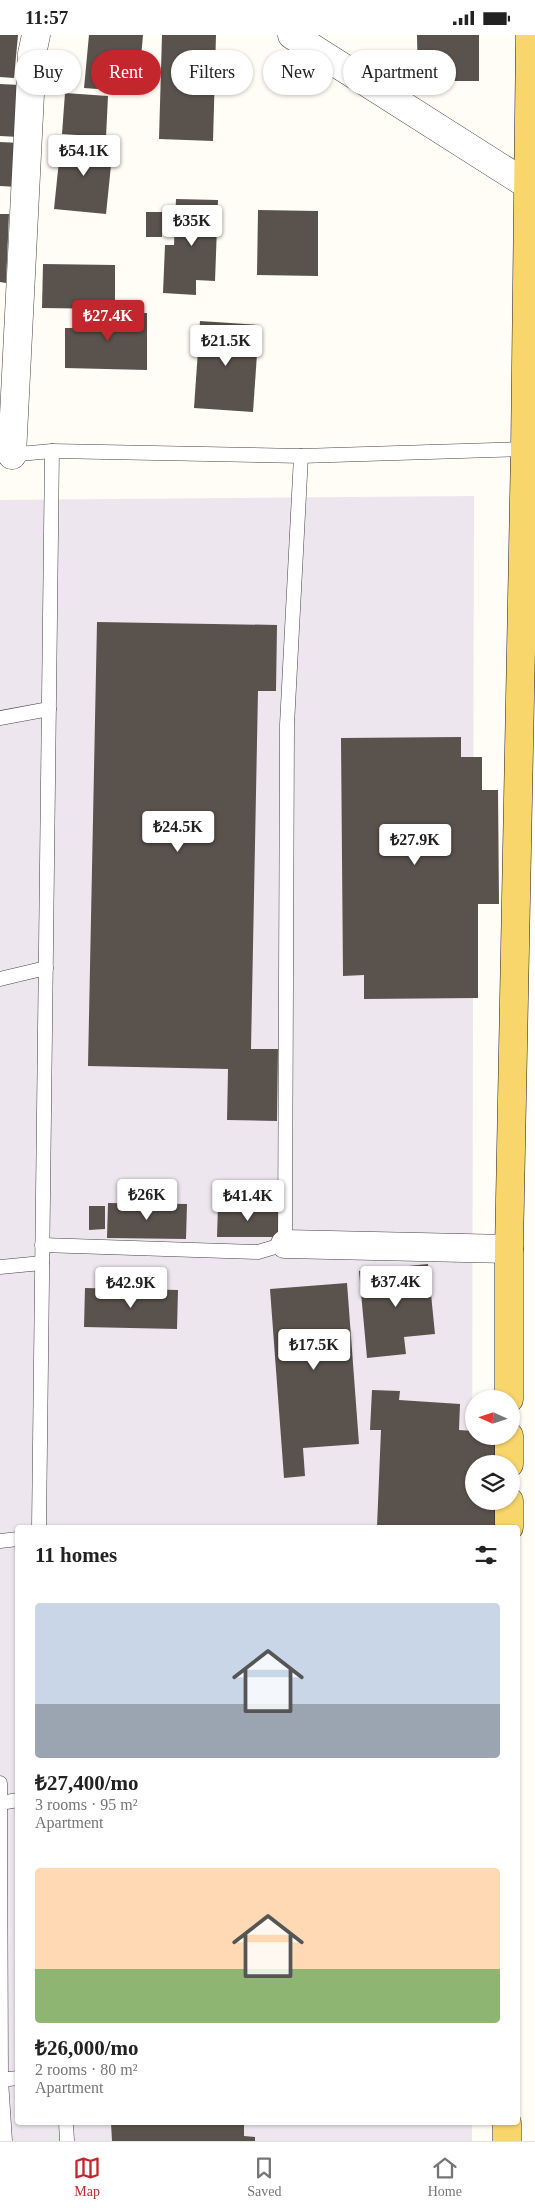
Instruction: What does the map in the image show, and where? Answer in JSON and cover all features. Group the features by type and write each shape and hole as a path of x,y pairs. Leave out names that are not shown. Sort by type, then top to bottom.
{"main road":[{"path":"509,1390 509,1249 532,185 530,35"},
{"path":"509,1510 509,1525"},
{"path":"507,2125 507,2141"}],"street":[{"path":"6,456 32,54 36,35"},
{"path":"292,35 532,185"},
{"path":"285,1244 509,1249"}],"lane":[{"path":"6,456 52,451 302,456 525,449"},
{"path":"39,1525 52,451"},
{"path":"42,1245 258,1252 285,1244 287,725 302,456"},
{"path":"0,718 49,709"},
{"path":"0,979 46,969"},
{"path":"0,1267 42,1263"},
{"path":"0,1541 15,1539"},
{"path":"0,1783 0,2080 5,2141"},
{"path":"1,1803 15,1801"},
{"path":"0,2080 15,2078"},
{"path":"66,2125 67,2141"}],"shaded area":[{"path":"474,496 472,1390 465,1390 465,1445 472,1445 472,1455 465,1455 465,1510 472,1510 472,1525 15,1525 15,2125 472,2125 472,2141 0,2141 0,500"}],"building":[{"path":"0,35 18,35 17,50 15,50 14,78 0,77"},
{"path":"89,35 143,35 142,50 91,50 91,89 84,88"},
{"path":"162,35 216,35 216,50 171,50 171,95 214,95 213,141 159,139"},
{"path":"417,35 479,35 479,81 456,81 456,50 417,50"},
{"path":"0,84 15,85 15,95 20,95 19,137 0,136"},
{"path":"65,95 108,96 106,137 62,134"},
{"path":"61,141 113,146 106,214 54,209"},
{"path":"0,142 20,143 18,187 0,186"},
{"path":"176,199 218,200 215,281 196,280 196,295 163,293 165,245 174,245"},
{"path":"258,210 318,211 318,276 257,275"},
{"path":"146,212 162,212 162,237 146,237"},
{"path":"0,214 9,214 6,283 0,282"},
{"path":"43,264 115,265 115,309 42,308"},
{"path":"77,312 147,313 147,370 65,368 65,328 77,328"},
{"path":"200,321 259,325 253,412 194,408"},
{"path":"97,622 277,625 276,691 258,691 251,1049 278,1049 277,1121 227,1120 228,1069 88,1066"},
{"path":"461,737 461,757 482,757 482,790 498,790 499,904 478,904 478,998 364,999 364,975 343,976 341,738"},
{"path":"108,1203 187,1204 186,1239 107,1238"},
{"path":"89,1206 105,1206 105,1229 89,1230"},
{"path":"218,1206 278,1206 278,1237 217,1237"},
{"path":"428,1264 435,1334 404,1337 406,1354 367,1358 359,1271"},
{"path":"347,1283 359,1444 303,1448 305,1476 284,1478 270,1289"},
{"path":"85,1288 178,1290 177,1329 84,1327"},
{"path":"372,1390 400,1391 399,1400 460,1404 459,1430 465,1430 465,1445 499,1445 499,1455 465,1455 465,1510 496,1510 495,1525 377,1525 381,1430 370,1430"},
{"path":"111,2125 244,2125 244,2136 255,2137 255,2141 112,2141"}]}
